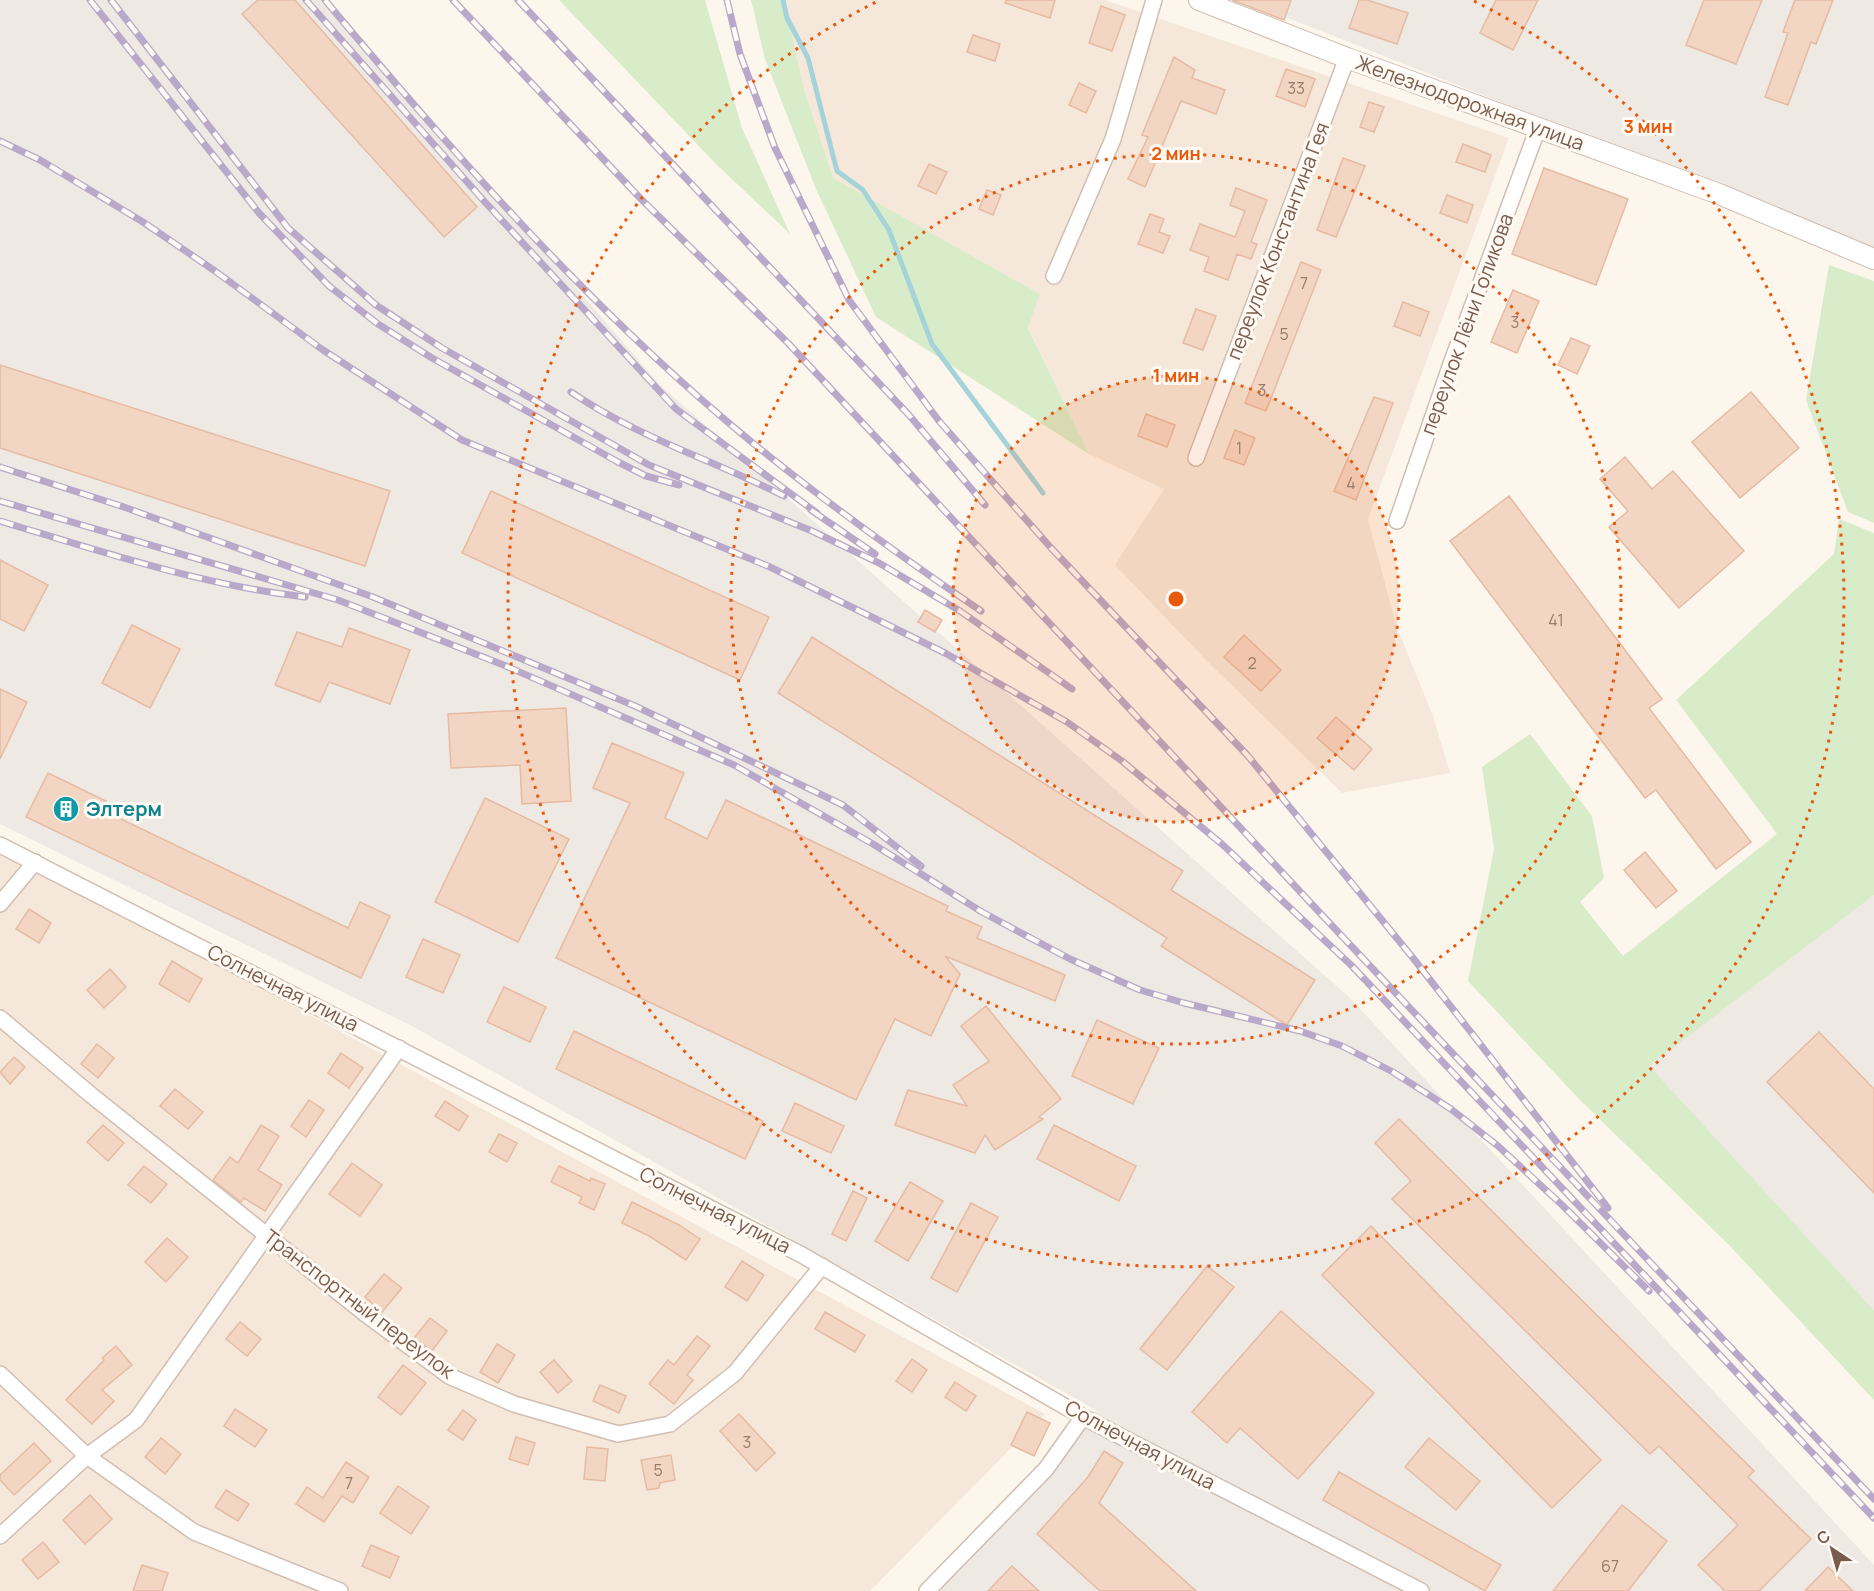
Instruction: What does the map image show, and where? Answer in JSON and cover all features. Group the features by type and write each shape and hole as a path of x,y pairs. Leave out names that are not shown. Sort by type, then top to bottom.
{"street":[{"path":"1054,276 1113,139 1154,0"},
{"name":"Железнодорожная улица","path":"1199,0 1347,58 1719,194 1874,259"},
{"name":"переулок Константина Гея","path":"1196,458 1347,58"},
{"name":"переулок Лёни Голикова","path":"1397,521 1452,362 1539,128"},
{"name":"Солнечная улица","path":"0,846 822,1266 1083,1417 1421,1591"},
{"path":"0,904 34,862"},
{"name":"Транспортный переулок","path":"0,1018 91,1095 449,1376 514,1404 618,1434 670,1424 735,1373 822,1266"},
{"path":"0,1536 87,1456 136,1420 399,1048"},
{"path":"0,1374 87,1456 194,1532 340,1591"},
{"path":"927,1591 1046,1469 1083,1417"}],"shaded area":[{"path":"0,0 329,0 659,384 1350,998 1874,1565 1874,1591 923,1591 1096,1410 410,1025 0,824"},
{"path":"784,0 1105,0 1509,138 1368,519 1396,625 1433,716 1450,773 1342,793 1208,662 1115,565 1164,489 1089,454 1028,327 1040,294 832,178 804,89"},
{"path":"1242,0 1874,0 1874,249"},
{"path":"0,849 39,868 1045,1414 870,1591 0,1591"},
{"path":"1874,895 1874,1310 1648,1066"}],"green space":[{"path":"559,0 705,0 742,128 790,234 716,164"},
{"path":"751,0 784,0 804,89 833,178 1040,294 1028,328 1089,454 876,317 816,189 765,59"},
{"path":"1829,265 1874,281 1874,523 1848,512 1806,400"},
{"path":"1839,519 1874,533 1874,895 1649,1066 1874,1310 1874,1400 1728,1244 1580,1100 1468,981 1494,849 1482,767 1530,734 1592,816 1604,878 1580,902 1623,956 1777,834 1676,700 1834,554"}],"building":[{"path":"258,0 295,0 477,207 444,237 242,14"},
{"path":"1006,0 1055,0 1050,18 1005,3"},
{"path":"1232,0 1291,0 1284,20"},
{"path":"1359,0 1367,0 1408,13 1397,44 1349,28"},
{"path":"1496,0 1538,0 1513,50 1480,33"},
{"path":"1704,0 1762,0 1736,64 1686,45"},
{"path":"1795,0 1833,0 1816,44 1811,42 1788,105 1765,97 1788,33 1783,32"},
{"path":"1101,6 1125,15 1112,51 1089,43"},
{"path":"973,35 1000,44 995,61 967,52"},
{"path":"1174,57 1195,70 1192,78 1225,90 1216,114 1181,101 1145,187 1128,179 1148,137 1142,135"},
{"path":"1286,69 1315,79 1305,107 1276,96"},
{"path":"1079,83 1096,91 1086,113 1069,105"},
{"path":"1369,102 1384,107 1374,132 1360,127"},
{"path":"1463,144 1491,155 1485,172 1456,162"},
{"path":"1343,158 1365,166 1336,237 1317,230"},
{"path":"929,164 947,172 936,194 918,186"},
{"path":"1544,168 1628,199 1596,285 1512,254"},
{"path":"1236,188 1267,200 1251,242 1257,244 1251,259 1237,254 1228,280 1204,271 1209,257 1190,250 1200,224 1235,237 1245,211 1230,205"},
{"path":"987,190 1001,195 993,215 979,209"},
{"path":"1447,195 1473,205 1467,223 1440,213"},
{"path":"1150,214 1164,219 1159,232 1170,236 1163,253 1138,244"},
{"path":"1301,262 1321,270 1266,411 1245,403"},
{"path":"1513,290 1539,301 1517,353 1491,342"},
{"path":"1403,302 1429,312 1420,336 1394,326"},
{"path":"1196,309 1216,316 1203,350 1183,343"},
{"path":"1571,338 1590,346 1577,374 1558,365"},
{"path":"0,365 390,491 365,566 0,448"},
{"path":"1751,392 1799,448 1740,498 1692,442"},
{"path":"1374,397 1393,403 1356,500 1334,491"},
{"path":"1146,414 1175,425 1167,447 1138,436"},
{"path":"1235,430 1255,438 1244,465 1224,458"},
{"path":"1625,457 1652,489 1673,471 1744,551 1679,608 1609,527 1628,511 1600,479"},
{"path":"491,491 769,617 740,680 462,553"},
{"path":"1509,496 1662,699 1649,708 1751,842 1716,869 1656,790 1645,798 1450,541"},
{"path":"0,560 48,585 24,631 0,619"},
{"path":"925,610 942,620 935,632 918,622"},
{"path":"132,625 180,649 150,708 102,683"},
{"path":"349,628 410,650 390,704 329,682 320,702 275,685 297,632 342,647"},
{"path":"1244,635 1281,670 1261,691 1224,657"},
{"path":"812,637 1183,871 1171,890 1315,980 1287,1025 1161,946 1167,938 778,693"},
{"path":"0,689 27,702 0,759"},
{"path":"566,708 571,801 522,804 520,765 451,768 448,714"},
{"path":"1336,717 1372,749 1354,770 1317,738"},
{"path":"612,743 684,773 665,818 707,839 726,800 948,906 946,911 982,927 977,938 1065,975 1055,1001 945,956 960,974 931,1036 895,1019 856,1100 556,958 630,803 593,788"},
{"path":"48,773 106,801 102,810 348,928 360,902 390,916 361,978 26,817"},
{"path":"485,798 569,839 518,942 435,902"},
{"path":"1645,852 1677,891 1656,908 1624,870"},
{"path":"29,909 51,923 39,943 16,929"},
{"path":"423,939 460,955 443,993 406,977"},
{"path":"172,961 202,979 189,1002 159,984"},
{"path":"110,969 126,987 104,1008 87,990"},
{"path":"504,987 546,1007 530,1042 487,1022"},
{"path":"986,1006 1061,1099 1039,1117 1043,1119 995,1150 985,1135 975,1153 895,1125 908,1090 967,1106 953,1085 989,1061 961,1026"},
{"path":"1097,1020 1159,1048 1133,1104 1072,1076"},
{"path":"574,1031 763,1121 745,1159 556,1069"},
{"path":"1819,1032 1874,1089 1874,1193 1767,1082"},
{"path":"97,1044 114,1058 98,1078 81,1064"},
{"path":"341,1053 363,1068 349,1088 328,1073"},
{"path":"14,1057 25,1067 10,1084 0,1072"},
{"path":"175,1089 203,1112 188,1129 160,1106"},
{"path":"309,1100 324,1110 306,1137 291,1126"},
{"path":"445,1101 468,1116 459,1131 435,1116"},
{"path":"795,1103 844,1126 831,1153 782,1131"},
{"path":"1399,1119 1754,1471 1748,1477 1811,1539 1759,1591 1725,1591 1698,1565 1738,1525 1659,1446 1650,1454 1392,1199 1411,1181 1375,1143"},
{"path":"103,1125 124,1143 108,1161 87,1142"},
{"path":"261,1125 279,1136 258,1170 282,1185 265,1211 244,1198 241,1202 213,1180 230,1157 238,1163"},
{"path":"1054,1125 1136,1166 1119,1201 1037,1159"},
{"path":"499,1134 517,1143 507,1162 489,1152"},
{"path":"352,1163 382,1185 360,1216 329,1194"},
{"path":"144,1166 167,1184 151,1203 128,1185"},
{"path":"559,1166 590,1181 591,1178 605,1184 594,1210 579,1203 582,1197 551,1182"},
{"path":"910,1182 943,1201 908,1261 875,1241"},
{"path":"853,1191 867,1198 846,1241 832,1234"},
{"path":"632,1202 679,1225 700,1239 686,1260 649,1236 622,1223"},
{"path":"971,1203 998,1217 957,1292 931,1278"},
{"path":"1371,1226 1601,1460 1552,1508 1322,1275"},
{"path":"167,1238 188,1257 166,1282 145,1262"},
{"path":"742,1261 764,1275 747,1301 725,1287"},
{"path":"1207,1266 1234,1287 1167,1370 1140,1349"},
{"path":"384,1274 402,1288 382,1312 365,1297"},
{"path":"1281,1311 1374,1393 1298,1479 1240,1428 1227,1443 1192,1412"},
{"path":"825,1312 865,1335 855,1352 815,1329"},
{"path":"430,1318 447,1331 432,1351 414,1338"},
{"path":"240,1322 261,1339 247,1356 226,1339"},
{"path":"697,1336 710,1346 687,1375 693,1380 674,1404 649,1384 668,1360 674,1365"},
{"path":"497,1344 515,1355 498,1383 480,1372"},
{"path":"116,1346 132,1365 102,1390 114,1401 92,1424 66,1400 104,1360 102,1358"},
{"path":"912,1359 927,1370 912,1392 896,1381"},
{"path":"554,1360 572,1381 558,1393 540,1372"},
{"path":"403,1365 426,1383 401,1415 378,1397"},
{"path":"955,1382 976,1396 966,1411 945,1397"},
{"path":"600,1385 626,1396 619,1413 593,1401"},
{"path":"235,1409 267,1430 255,1447 224,1426"},
{"path":"463,1410 476,1420 463,1440 448,1430"},
{"path":"1027,1412 1050,1423 1034,1456 1011,1445"},
{"path":"739,1414 775,1453 756,1471 720,1431"},
{"path":"516,1437 535,1443 528,1465 509,1459"},
{"path":"161,1438 181,1454 165,1474 145,1457"},
{"path":"1429,1438 1480,1481 1456,1510 1405,1467"},
{"path":"34,1443 51,1461 14,1495 0,1480 0,1475"},
{"path":"587,1447 608,1449 605,1481 584,1479"},
{"path":"1104,1451 1123,1463 1099,1503 1196,1591 1100,1591 1037,1534 1088,1477"},
{"path":"671,1455 675,1480 660,1483 659,1488 647,1490 641,1460"},
{"path":"346,1462 369,1477 353,1503 342,1496 324,1522 296,1504 307,1487 323,1498"},
{"path":"1339,1472 1501,1565 1485,1591 1323,1500"},
{"path":"398,1486 429,1507 411,1534 380,1513"},
{"path":"226,1490 249,1504 238,1521 215,1507"},
{"path":"90,1495 112,1519 85,1544 63,1520"},
{"path":"1622,1505 1667,1541 1628,1591 1553,1591"},
{"path":"43,1542 59,1562 38,1579 22,1560"},
{"path":"371,1545 399,1557 390,1578 362,1566"},
{"path":"142,1565 168,1573 162,1591 133,1591"},
{"path":"1012,1566 1039,1591 988,1591"},
{"path":"1828,1567 1853,1591 1805,1591"}],"waterway":[{"path":"783,0 787,18 808,58 837,171 863,190 889,230 932,344 1043,493"}],"railway":[{"path":"90,0 259,213 329,286 378,324 432,358 618,462 646,476 679,485"},
{"path":"111,0 288,228 376,305 442,348 649,465 812,531 879,563 960,611 1072,689"},
{"path":"306,0 484,201 676,409 817,513"},
{"path":"325,0 476,175 583,288 638,342 695,394 782,466 866,530 981,611"},
{"path":"453,0 641,199 788,343 1321,914 1874,1499"},
{"path":"518,0 909,415 985,505"},
{"path":"727,0 740,54 775,148 849,300 939,421 1052,549 1248,756 1413,958 1608,1208"},
{"path":"0,141 40,160 143,222 323,350 462,440 770,567 945,653 1067,722 1122,761 1223,845 1352,966 1874,1518"},
{"path":"571,392 622,422 784,496"},
{"path":"0,467 121,506 373,597 635,706 843,805 921,866"},
{"path":"0,501 338,600 501,664 734,765 873,844 982,912 1070,959 1140,990 1300,1031 1342,1046 1393,1072 1451,1109 1498,1146 1561,1204 1649,1291"},
{"path":"811,510 875,554"},
{"path":"0,521 189,576 266,592 305,597"}],"place":[{"name":"Элтерм","path":"66,809"}]}
